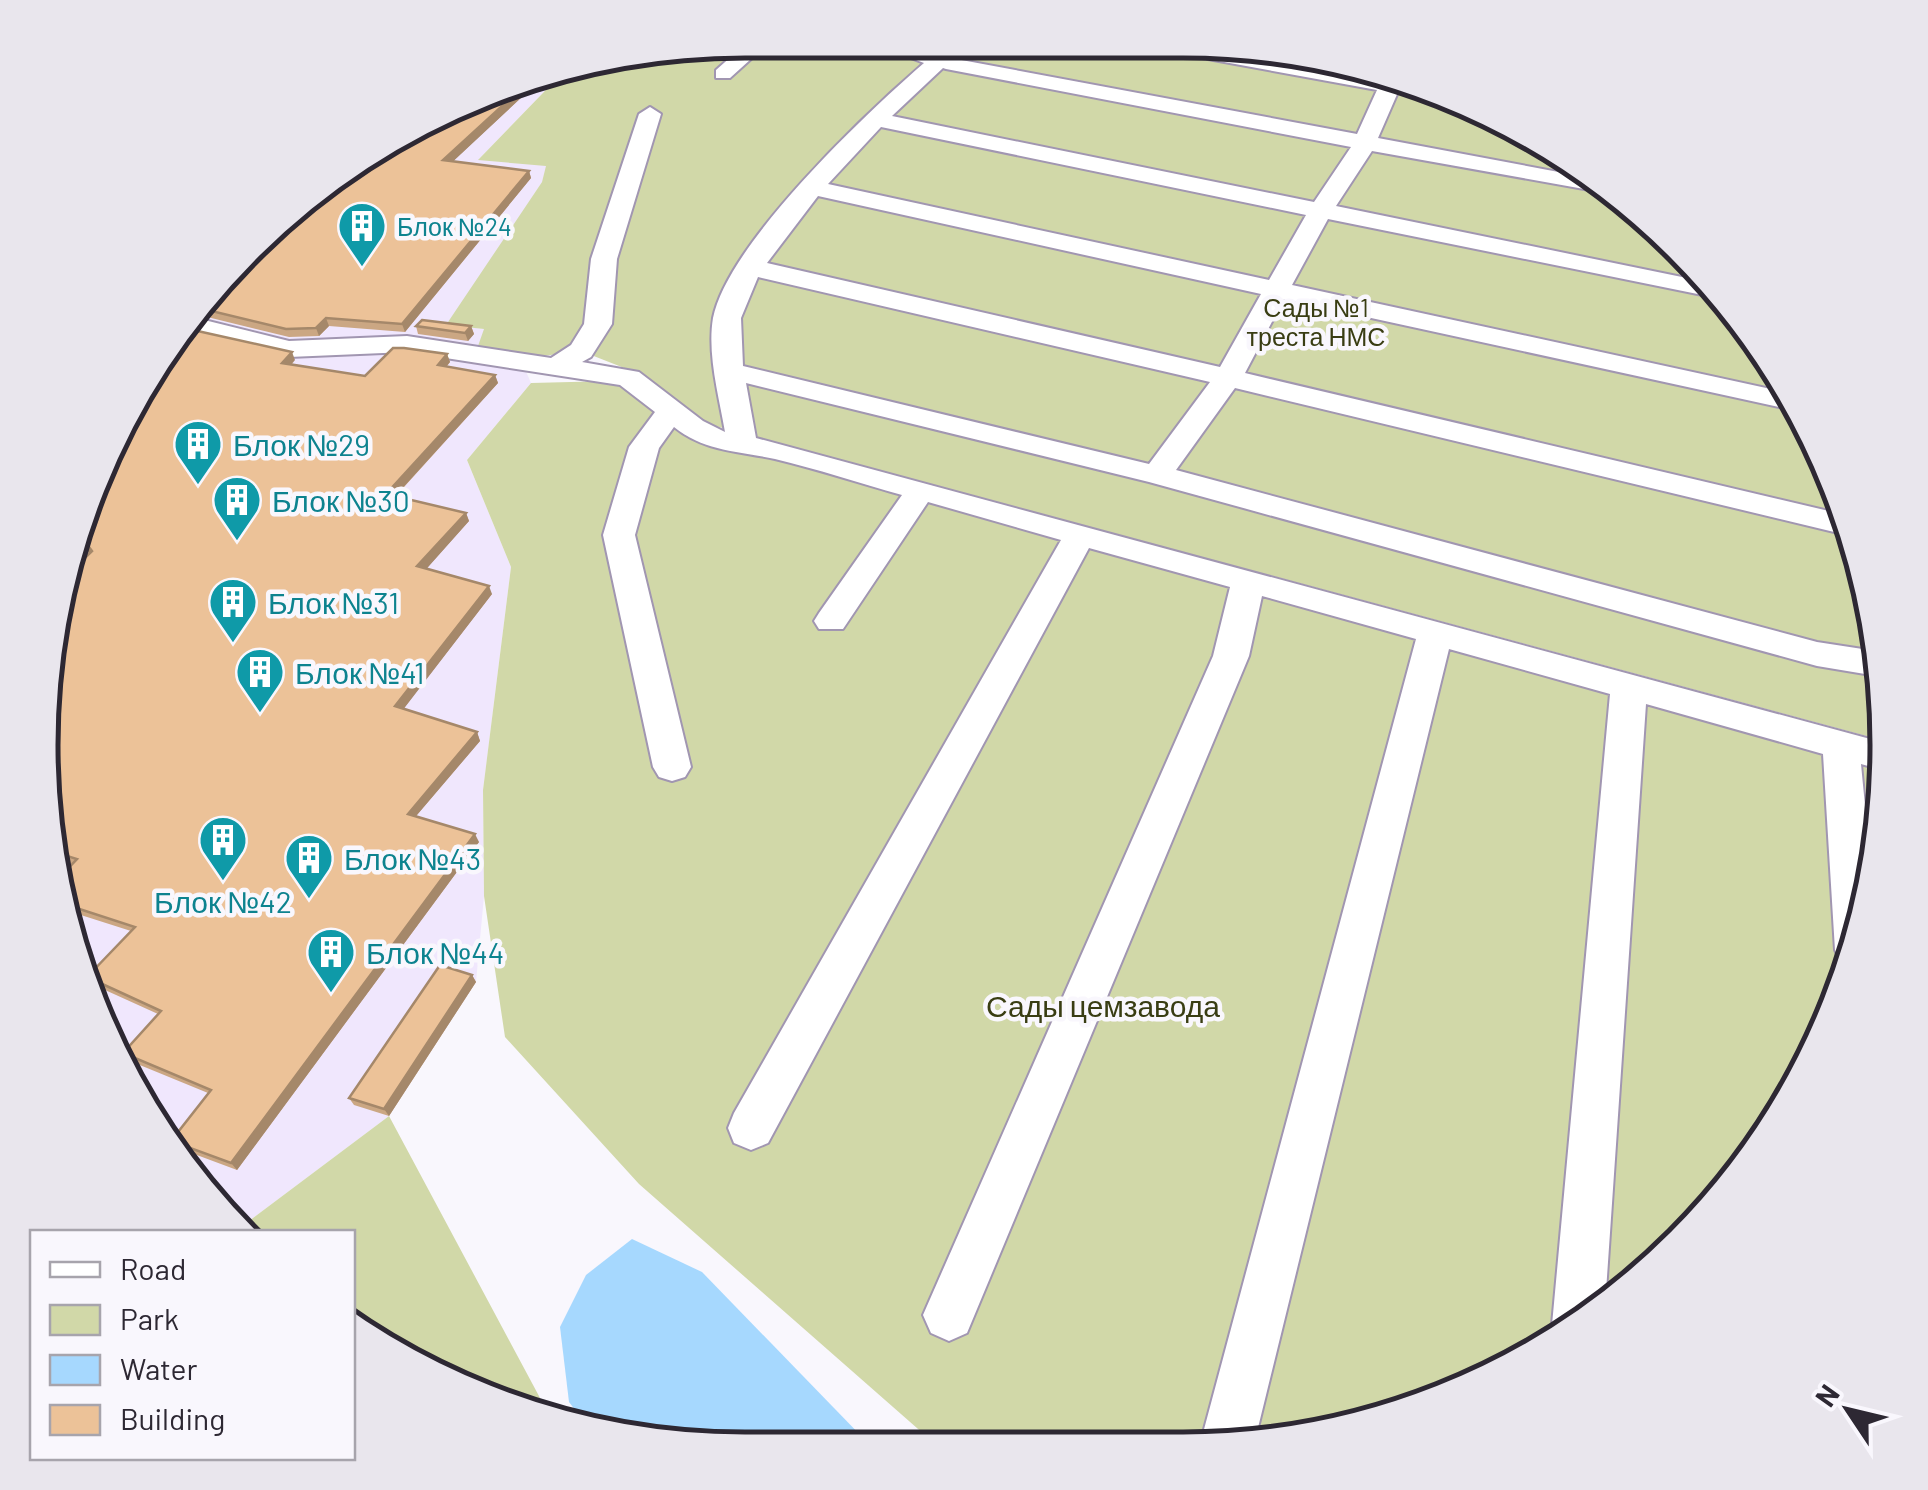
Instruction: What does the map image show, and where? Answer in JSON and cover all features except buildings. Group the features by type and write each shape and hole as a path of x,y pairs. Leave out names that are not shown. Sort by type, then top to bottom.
{"lane":[{"path":"723,74 741,58"},
{"path":"743,447 730,371 727,314 749,267 863,130 878,120 938,58"},
{"path":"940,58 1579,183"},
{"path":"1157,475 1228,377 1320,211 1357,159 1389,90"},
{"path":"558,365 581,351 598,324 604,259 650,114"},
{"path":"878,120 1696,288"},
{"path":"812,188 1777,399"},
{"path":"749,267 1228,377 1834,523"},
{"path":"199,327 289,349 407,344 630,378 692,427 743,447 779,451 1870,753"},
{"path":"730,371 1157,475 1816,654 1866,662"},
{"path":"671,411 644,447 620,536 672,767"},
{"path":"831,620 921,490"},
{"path":"751,1128 1080,535"},
{"path":"949,1314 1231,656 1248,582"},
{"path":"1230,1431 1435,633"},
{"path":"1580,1306 1629,687"},
{"path":"1841,746 1852,900"}],"shaded area":[{"path":"549,86 479,159 547,165 542,182 448,325 485,329 479,347 543,356 525,369 531,383 467,460 511,567 483,790 484,896 476,982 389,1116 249,1221 173,1127 128,1049 81,923 63,835 59,790 63,655 94,524 128,441 173,363 228,292 292,228 363,173 441,128"}],"green space":[{"name":"Сады №1 треста НМС","path":"700,59 1228,59 1273,63 1361,81 1446,110 1527,150 1602,200 1700,292 1755,363 1800,441 1834,524 1865,655 1870,737 708,424 642,375 581,351 543,356 478,346 484,329 446,325 542,182 546,166 478,160 549,86 655,63"},
{"name":"Сады цемзавода","path":"611,381 728,451 784,458 1870,763 1865,835 1847,923 1800,1049 1755,1127 1728,1164 1636,1262 1565,1317 1487,1362 1446,1380 1361,1409 1273,1427 1183,1432 921,1432 639,1184 505,1037 484,896 483,790 511,567 467,460 531,383"},
{"path":"389,1116 542,1401 441,1362 355,1311 355,1230 258,1230 249,1221"}],"water":[{"path":"632,1239 702,1272 857,1432 700,1431 655,1427 576,1411 569,1402 560,1327 586,1275"}],"place":[{"name":"Блок №24","path":"362,268"},
{"name":"Блок №29","path":"198,486"},
{"name":"Блок №30","path":"237,542"},
{"name":"Блок №31","path":"233,644"},
{"name":"Блок №41","path":"260,714"},
{"name":"Блок №42","path":"223,882"},
{"name":"Блок №43","path":"309,900"},
{"name":"Блок №44","path":"331,994"}]}
